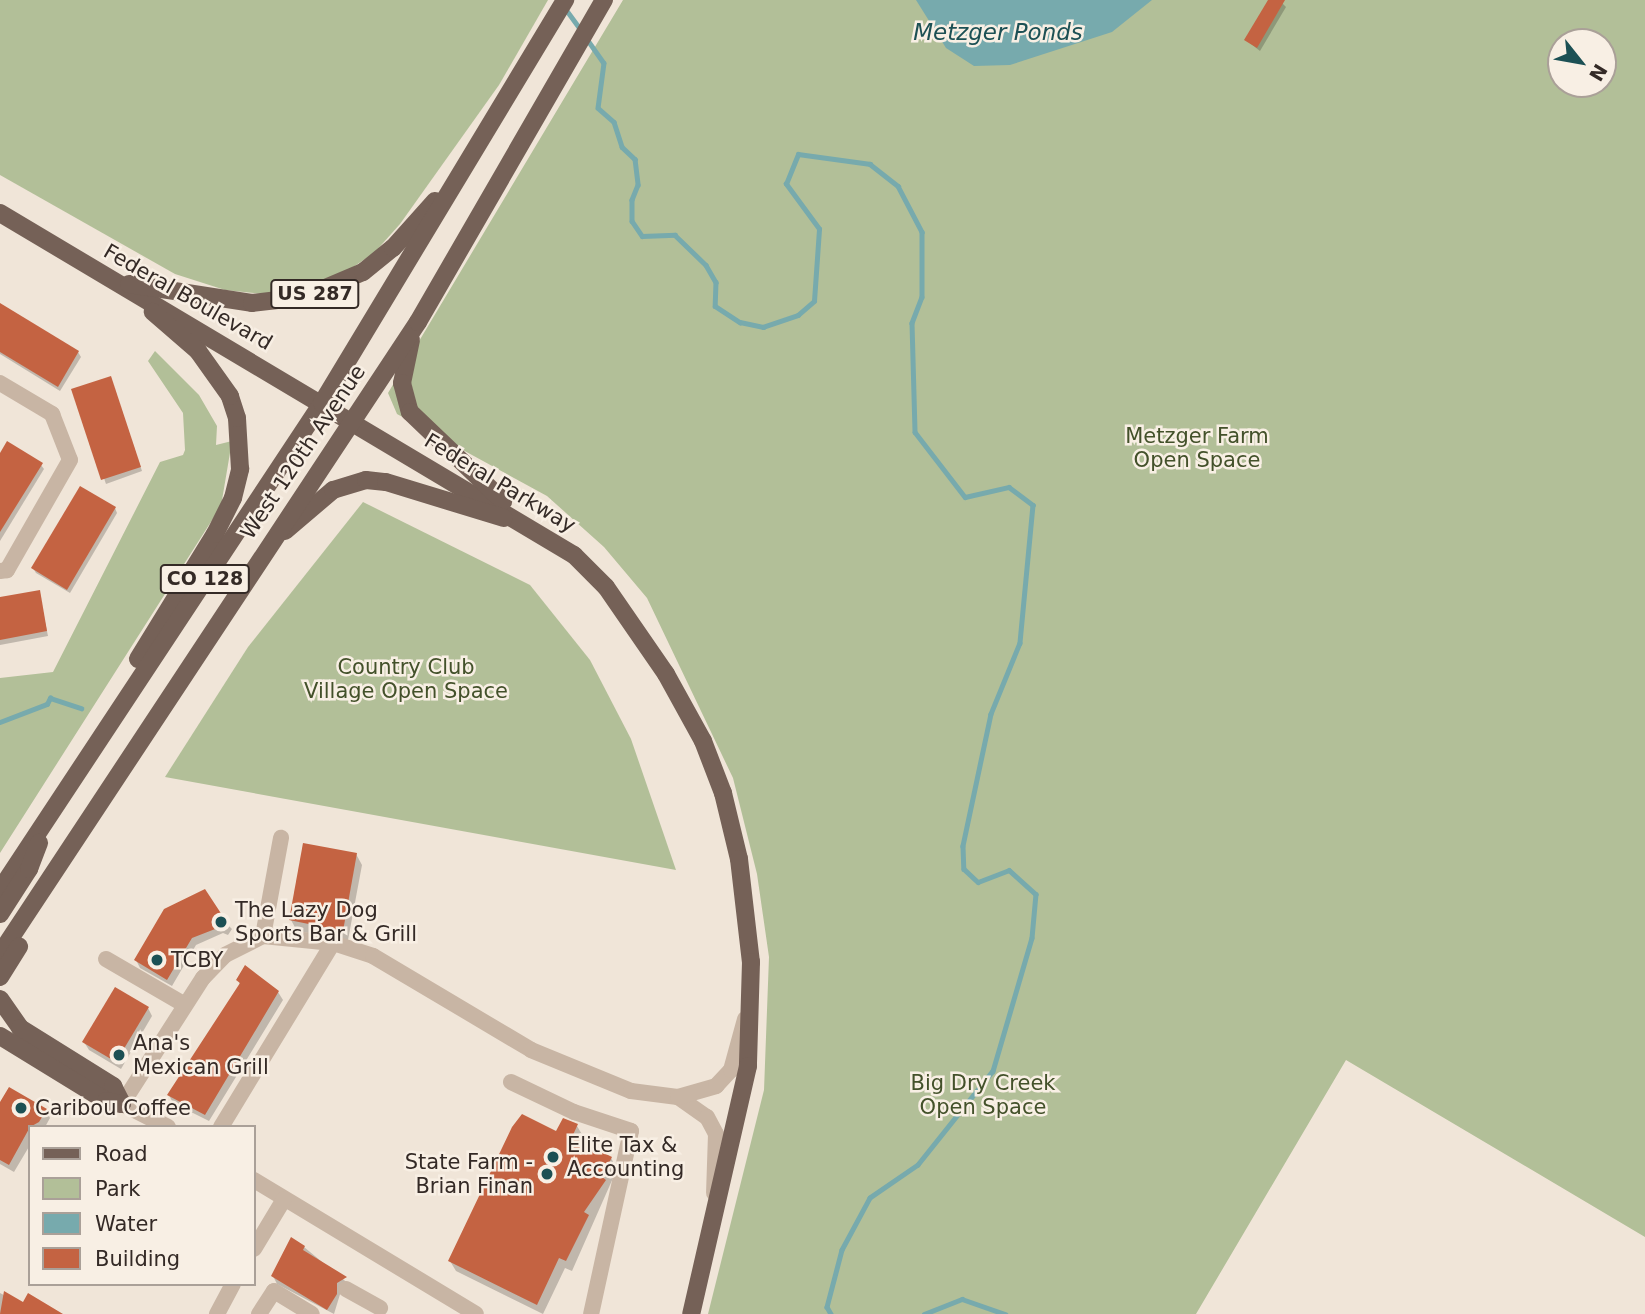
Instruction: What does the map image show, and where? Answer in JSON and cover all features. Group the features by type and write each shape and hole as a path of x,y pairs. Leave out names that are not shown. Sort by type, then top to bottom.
{"main road":[{"name":"West 120th Avenue","path":"0,890 322,403 565,0"},
{"name":"West 120th Avenue","path":"0,954 105,790 418,322 603,2"},
{"name":"US 287","path":"118,282 252,303 317,293 363,272 393,248 465,167"},
{"name":"Federal Boulevard","path":"0,213 352,420"},
{"path":"87,755 122,684 215,534 233,498 240,469 237,418 215,372 198,351 118,282"},
{"path":"418,322 402,383 410,412 531,526"},
{"name":"Federal Parkway","path":"352,420 531,526 574,555 606,587 666,674 703,741 723,793 739,859 751,997 748,1066 691,1314"},
{"path":"267,548 333,490 366,480 386,482 531,526"},
{"path":"0,977 86,842 105,790"},
{"path":"0,914 29,869 54,807"},
{"path":"0,999 20,1028 113,1086 122,1104"},
{"path":"0,1036 106,1101 122,1104"}],"street":[{"path":"0,383 52,414 70,460 7,570 0,571"},
{"path":"264,936 281,838"},
{"path":"164,1125 122,1104 185,1005 225,955 264,936 333,943 393,966 531,1050 584,1075 631,1091 678,1097 716,1086 730,1070 751,997"},
{"path":"222,1125 333,943"},
{"path":"106,959 185,1005"},
{"path":"511,1082 564,1108 631,1131 591,1314"},
{"path":"678,1097 707,1117 716,1134 713,1224"},
{"path":"256,1181 476,1314"},
{"path":"256,1246 284,1199"},
{"path":"217,1314 232,1286"},
{"path":"346,1289 380,1308"},
{"path":"259,1314 274,1291 312,1314"}],"green space":[{"path":"0,0 548,0 499,85 400,224 375,252 339,277 294,292 263,294 225,290 175,274 0,175"},
{"name":"Metzger Farm Open Space","path":"623,0 1645,0 1645,1237 1346,1060 1196,1314 708,1314 764,1090 769,957 757,874 733,778 647,598 604,547 547,496 397,414 388,393"},
{"path":"155,351 199,395 217,426 216,445 232,441 221,506 0,853 0,678 53,672 160,462 183,455 185,450 183,413 148,361"},
{"name":"Country Club Village Open Space","path":"363,502 530,585 590,660 631,739 676,870 165,777 248,647"}],"water":[{"name":"Metzger Ponds","path":"916,0 1152,0 1112,32 1010,65 974,66 946,48"}],"building":[{"path":"1268,0 1285,0 1257,48 1244,40"},
{"path":"0,303 79,351 58,387 0,352"},
{"path":"111,376 141,467 101,480 71,389"},
{"path":"7,441 43,463 0,532 0,453"},
{"path":"80,486 116,507 67,590 31,568"},
{"path":"40,590 47,631 0,640 0,597"},
{"path":"303,843 357,853 343,931 289,920"},
{"path":"205,889 228,924 192,938 167,980 134,960 164,909"},
{"path":"245,965 279,991 205,1115 167,1095 240,983 236,980"},
{"path":"115,987 149,1007 116,1062 82,1042"},
{"path":"9,1087 47,1109 39,1122 28,1125 28,1131 9,1165 0,1160 0,1102"},
{"path":"522,1114 556,1131 563,1118 578,1124 572,1137 612,1157 602,1177 606,1180 584,1212 589,1215 566,1261 559,1258 537,1305 448,1261 512,1127"},
{"path":"291,1237 305,1246 303,1250 347,1277 337,1283 337,1294 327,1310 271,1276"},
{"path":"4,1291 23,1302 28,1293 63,1314 0,1314"}],"waterway":[{"path":"565,8 580,29"},
{"path":"587,39 604,63 598,108 614,122 622,147 635,159 638,185 632,200 632,221 642,236 675,235 706,265 716,282 715,306 740,322 763,327 798,315 814,301 819,229 786,184 798,154 870,164 898,186 922,232 922,297 912,323 915,432 965,497 1009,487 1033,505 1020,643 991,714 963,846 964,869 978,882 1009,870 1036,894 1032,938 993,1071 918,1165 870,1198 842,1250 827,1307 831,1314"},
{"path":"0,722 47,704 50,698 81,708"},
{"path":"924,1314 962,1299 1005,1314"}],"place":[{"name":"The Lazy Dog Sports Bar & Grill","path":"221,922"},
{"name":"TCBY","path":"157,960"},
{"name":"Ana's Mexican Grill","path":"119,1055"},
{"name":"Caribou Coffee","path":"21,1108"},
{"name":"Elite Tax & Accounting","path":"553,1157"},
{"name":"State Farm - Brian Finan","path":"547,1174"}],"park label":[{"name":"Big Dry Creek Open Space","path":"983,1095"}]}
